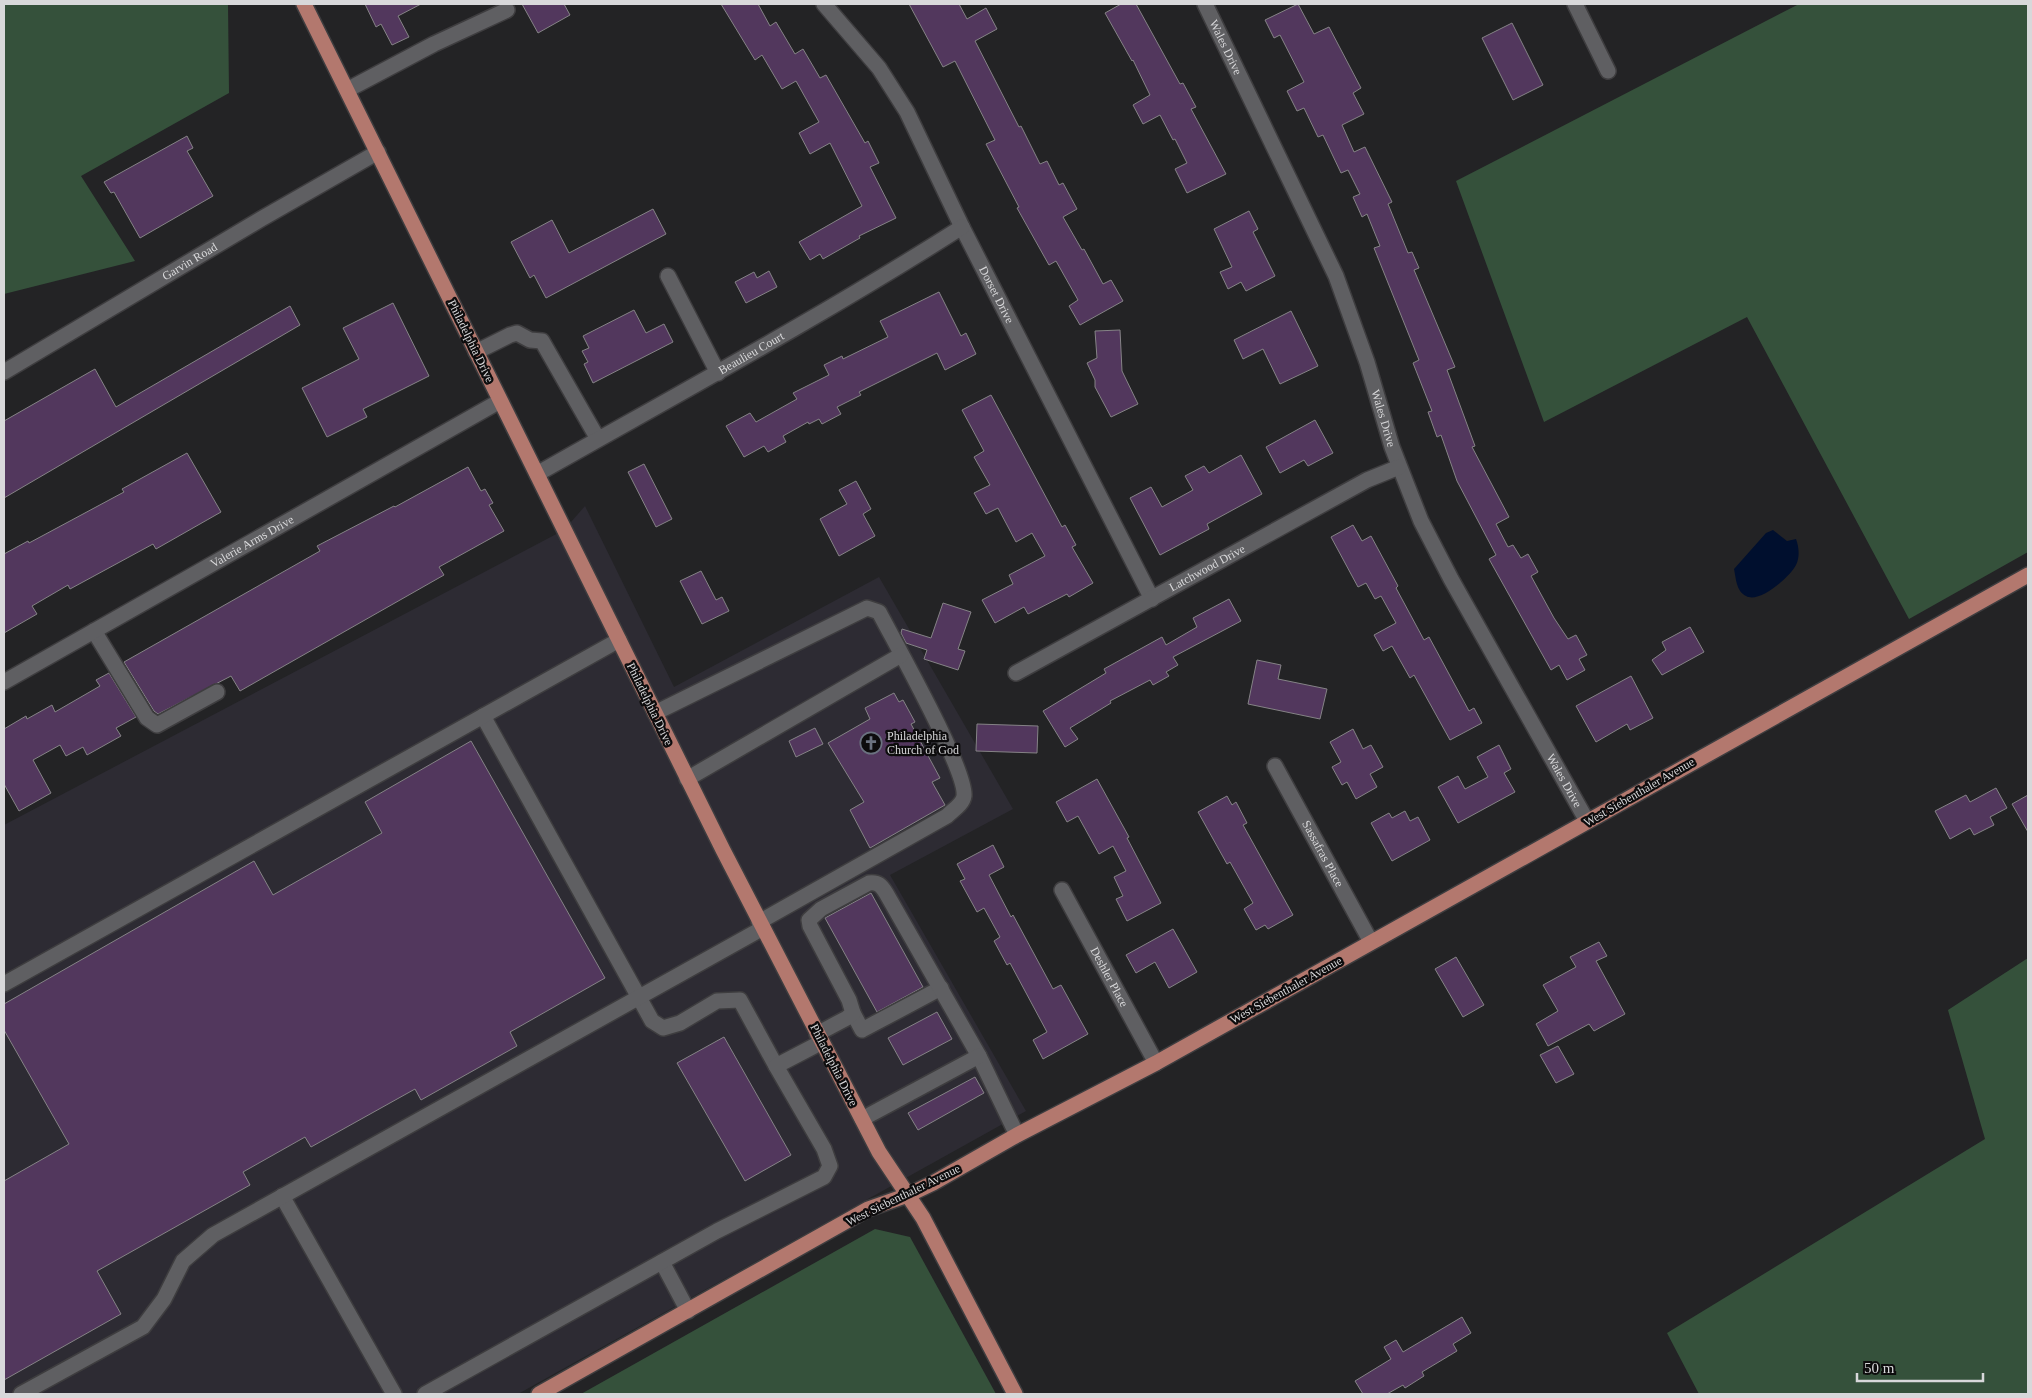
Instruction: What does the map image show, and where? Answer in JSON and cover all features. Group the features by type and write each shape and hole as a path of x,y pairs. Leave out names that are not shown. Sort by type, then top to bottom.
{"main road":[{"name":"Philadelphia Drive","path":"304,4 761,925 879,1152 923,1218 1015,1394"},
{"name":"West Siebenthaler Avenue","path":"539,1394 868,1209 908,1195 933,1183 1018,1135 1156,1063 2028,575"}],"street":[{"name":"Dorset Drive","path":"824,4 890,82 907,112 962,227 1152,599"},
{"name":"Wales Drive","path":"1205,4 1333,269 1367,362 1399,467 1421,522 1587,821"},
{"path":"1575,4 1608,71"},
{"path":"347,90 434,44 507,10"},
{"name":"Garvin Road","path":"4,372 261,219 378,152"},
{"name":"Beaulieu Court","path":"537,474 718,373 899,267 962,227"},
{"path":"668,276 718,373"},
{"path":"476,352 510,335 517,334 530,340 542,341 550,351 598,439"},
{"name":"Valerie Arms Drive","path":"4,682 500,401"},
{"name":"Latchwood Drive","path":"1016,673 1367,480 1399,467"},
{"path":"21,1394 143,1327 164,1299 182,1261 213,1234 638,998 947,816 960,805 964,797 963,780 948,747 879,612 867,608 655,713"},
{"path":"94,631 147,718 157,725 217,692"},
{"path":"4,984 619,640"},
{"path":"687,778 901,655"},
{"path":"425,1394 662,1262 824,1177 830,1166 824,1149 740,1000 717,1001 680,1023 663,1028 652,1021 483,716"},
{"name":"Sassafras Place","path":"1275,766 1371,942"},
{"path":"941,988 862,1030 849,1000 810,926 809,920 821,909 869,883 876,882 882,886 941,988 979,1056 1018,1135"},
{"name":"Deshler Place","path":"1062,890 1156,1063"},
{"path":"776,1066 819,1038 853,1012"},
{"path":"862,1119 979,1056"},
{"path":"282,1196 394,1394"},
{"path":"662,1262 688,1311"}],"shaded area":[{"path":"585,506 674,687 879,577 1013,809 890,875 1026,1111 518,1394 4,1394 4,825 564,530"}],"green space":[{"path":"4,4 228,4 229,93 81,176 135,261 4,294"},
{"path":"1799,4 2028,4 2028,552 1909,619 1747,317 1544,422 1456,181"},
{"path":"2028,958 2028,1394 1699,1394 1667,1333 1985,1139 1948,1010"},
{"path":"875,1229 910,1237 996,1394 581,1394"}],"water":[{"path":"1773,530 1787,541 1796,539 1799,552 1796,565 1781,582 1766,593 1752,597 1746,596 1738,588 1734,569 1766,533"}],"building":[{"path":"365,4 421,4 398,16 409,37 392,45 381,24 376,27"},
{"path":"522,4 564,4 570,15 538,33"},
{"path":"721,4 758,4 770,26 776,22 795,54 803,49 820,78 826,75 865,143 868,141 879,163 870,167 896,218 859,236 860,238 823,259 820,254 810,260 799,242 862,206 830,143 810,154 799,133 819,122 796,81 782,89 762,55 755,60"},
{"path":"909,4 959,4 967,19 986,8 997,29 975,41 1040,164 1047,161 1059,185 1063,183 1077,209 1063,217 1082,250 1084,249 1103,284 1111,280 1123,301 1080,325 1069,306 1078,300 1056,261 1049,265 1017,208 1019,207 986,144 995,140 955,61 943,67"},
{"path":"1121,4 1136,4 1180,84 1183,83 1196,107 1191,109 1226,174 1187,193 1175,169 1187,163 1175,139 1173,140 1160,115 1143,124 1133,105 1150,95 1133,60 1105,13"},
{"path":"1298,4 1314,34 1329,27 1361,88 1353,93 1364,114 1342,125 1354,152 1365,147 1392,202 1388,204 1408,253 1412,252 1419,268 1414,270 1455,367 1447,370 1475,446 1472,447 1509,517 1496,524 1508,547 1513,545 1521,558 1528,554 1538,572 1531,576 1554,618 1568,639 1576,635 1587,655 1579,659 1585,670 1567,680 1559,665 1551,670 1489,559 1496,555 1457,481 1441,435 1437,437 1428,412 1432,411 1413,363 1419,360 1374,248 1380,246 1367,214 1362,217 1353,197 1360,194 1348,170 1341,173 1323,135 1318,137 1304,108 1297,111 1287,91 1304,82 1280,35 1274,38 1265,20"},
{"path":"1512,23 1543,85 1513,100 1482,38"},
{"path":"187,136 193,148 187,151 213,196 140,238 114,192 111,193 104,182"},
{"path":"653,209 666,234 546,298 534,275 530,278 511,242 552,220 569,253"},
{"path":"1249,211 1258,229 1253,232 1275,276 1246,291 1241,282 1228,289 1220,272 1232,267 1214,229"},
{"path":"769,271 777,287 746,303 735,282 754,272 757,278"},
{"path":"939,292 961,336 966,333 976,354 945,370 937,353 859,392 861,395 837,407 841,414 822,424 819,419 809,424 808,422 783,436 786,442 768,452 764,446 744,457 726,426 750,413 756,422 797,399 793,393 829,375 824,365 842,356 843,359 888,337 880,321"},
{"path":"393,303 429,376 363,409 367,417 327,437 302,388 359,359 343,328"},
{"path":"290,306 300,325 4,498 4,421 95,369 116,407"},
{"path":"634,310 646,333 664,324 673,342 593,383 584,364 588,362 582,351 589,348 583,336"},
{"path":"1291,311 1318,366 1280,384 1263,349 1243,359 1234,340"},
{"path":"1120,330 1122,371 1138,404 1111,417 1095,387 1095,380 1087,363 1097,358 1095,331"},
{"path":"991,395 1062,527 1065,525 1076,545 1072,547 1093,583 1069,597 1067,594 1028,614 1024,607 995,623 982,600 1013,584 1009,575 1045,556 1032,533 1016,542 998,508 986,514 974,493 990,485 974,457 984,451 962,410"},
{"path":"1315,420 1333,453 1308,466 1304,460 1280,473 1266,447"},
{"path":"187,453 221,512 156,549 153,544 70,589 68,585 32,606 37,614 4,633 4,554 28,541 29,543 124,492 122,489"},
{"path":"1241,455 1262,494 1207,524 1209,529 1160,555 1130,498 1151,487 1162,507 1193,490 1185,476 1204,466 1209,473"},
{"path":"644,464 672,519 656,527 628,472"},
{"path":"468,467 481,491 485,489 493,503 489,505 504,531 439,567 444,575 240,691 231,676 158,714 154,711 124,662 320,551 317,546 395,507"},
{"path":"856,481 871,509 863,514 875,536 839,556 820,519 847,504 839,490"},
{"path":"1353,525 1362,541 1371,536 1424,640 1429,637 1469,711 1474,708 1482,723 1450,740 1414,675 1410,678 1392,646 1383,651 1374,635 1396,623 1381,596 1375,599 1366,583 1358,587 1331,537"},
{"path":"701,571 716,600 722,597 729,611 702,624 680,581"},
{"path":"1229,599 1241,621 1173,657 1178,665 1166,672 1169,676 1153,685 1150,680 1110,701 1111,703 1070,728 1078,739 1065,747 1043,711 1106,673 1104,669 1162,637 1166,645 1197,627 1193,618"},
{"path":"943,603 971,612 958,649 965,651 958,670 924,659 927,650 906,643 901,633 902,629 931,638"},
{"path":"1690,627 1704,652 1662,675 1652,660 1666,650 1662,642"},
{"path":"1257,660 1281,665 1278,679 1327,689 1320,719 1248,704"},
{"path":"109,673 136,717 116,728 121,736 87,755 83,747 66,756 60,745 33,760 51,793 19,811 4,784 4,729 26,716 27,719 52,705 55,712 100,686 96,680"},
{"path":"1631,676 1653,718 1630,730 1627,724 1596,742 1576,706"},
{"path":"894,693 899,702 903,700 915,722 911,724 940,778 932,782 945,805 870,848 850,810 864,802 828,743 870,719 865,708"},
{"path":"977,724 1038,726 1037,753 976,751"},
{"path":"815,728 823,744 796,757 789,741"},
{"path":"1353,729 1363,749 1371,745 1383,767 1370,774 1377,787 1356,799 1347,782 1342,785 1332,767 1341,762 1330,742"},
{"path":"471,741 605,978 510,1032 517,1046 421,1100 415,1089 311,1147 305,1137 243,1172 250,1185 97,1271 121,1314 4,1380 4,1181 69,1144 4,1030 4,1004 254,861 273,895 382,833 365,802"},
{"path":"1499,745 1511,769 1504,773 1515,792 1458,823 1438,787 1458,776 1465,789 1488,777 1477,757"},
{"path":"1097,779 1129,837 1127,838 1161,903 1127,921 1116,899 1123,896 1114,877 1126,871 1113,846 1099,854 1078,816 1067,822 1056,802"},
{"path":"1996,788 2007,808 1990,817 1994,825 1974,835 1970,828 1950,839 1935,811 1966,795 1970,802"},
{"path":"2028,795 2028,832 2012,804"},
{"path":"1227,796 1232,805 1236,802 1247,823 1243,825 1293,915 1268,929 1265,925 1256,930 1244,909 1253,903 1230,862 1227,864 1198,812"},
{"path":"1405,811 1410,821 1418,817 1430,840 1392,861 1371,823 1389,813 1392,818"},
{"path":"993,845 1004,867 989,875 1053,989 1061,985 1088,1034 1043,1059 1033,1040 1047,1032 1010,963 1007,965 994,941 1000,937 984,908 977,912 960,881 965,879 957,864"},
{"path":"871,893 923,987 877,1012 825,918"},
{"path":"1173,929 1197,972 1169,988 1155,962 1136,973 1126,955"},
{"path":"1599,942 1607,956 1596,961 1625,1014 1594,1031 1589,1024 1548,1046 1536,1024 1558,1011 1543,985 1576,967 1570,957"},
{"path":"1456,957 1484,1005 1463,1017 1435,969"},
{"path":"937,1012 952,1039 903,1065 888,1038"},
{"path":"724,1037 791,1155 745,1181 677,1063"},
{"path":"1558,1046 1574,1074 1556,1083 1540,1055"},
{"path":"975,1077 984,1093 918,1130 908,1113"},
{"path":"1462,1317 1471,1333 1453,1344 1457,1351 1422,1372 1424,1376 1405,1388 1403,1385 1387,1394 1363,1394 1355,1381 1391,1359 1384,1347 1396,1340 1403,1352"}],"place":[{"name":"Philadelphia Church of God","path":"871,743"}]}
